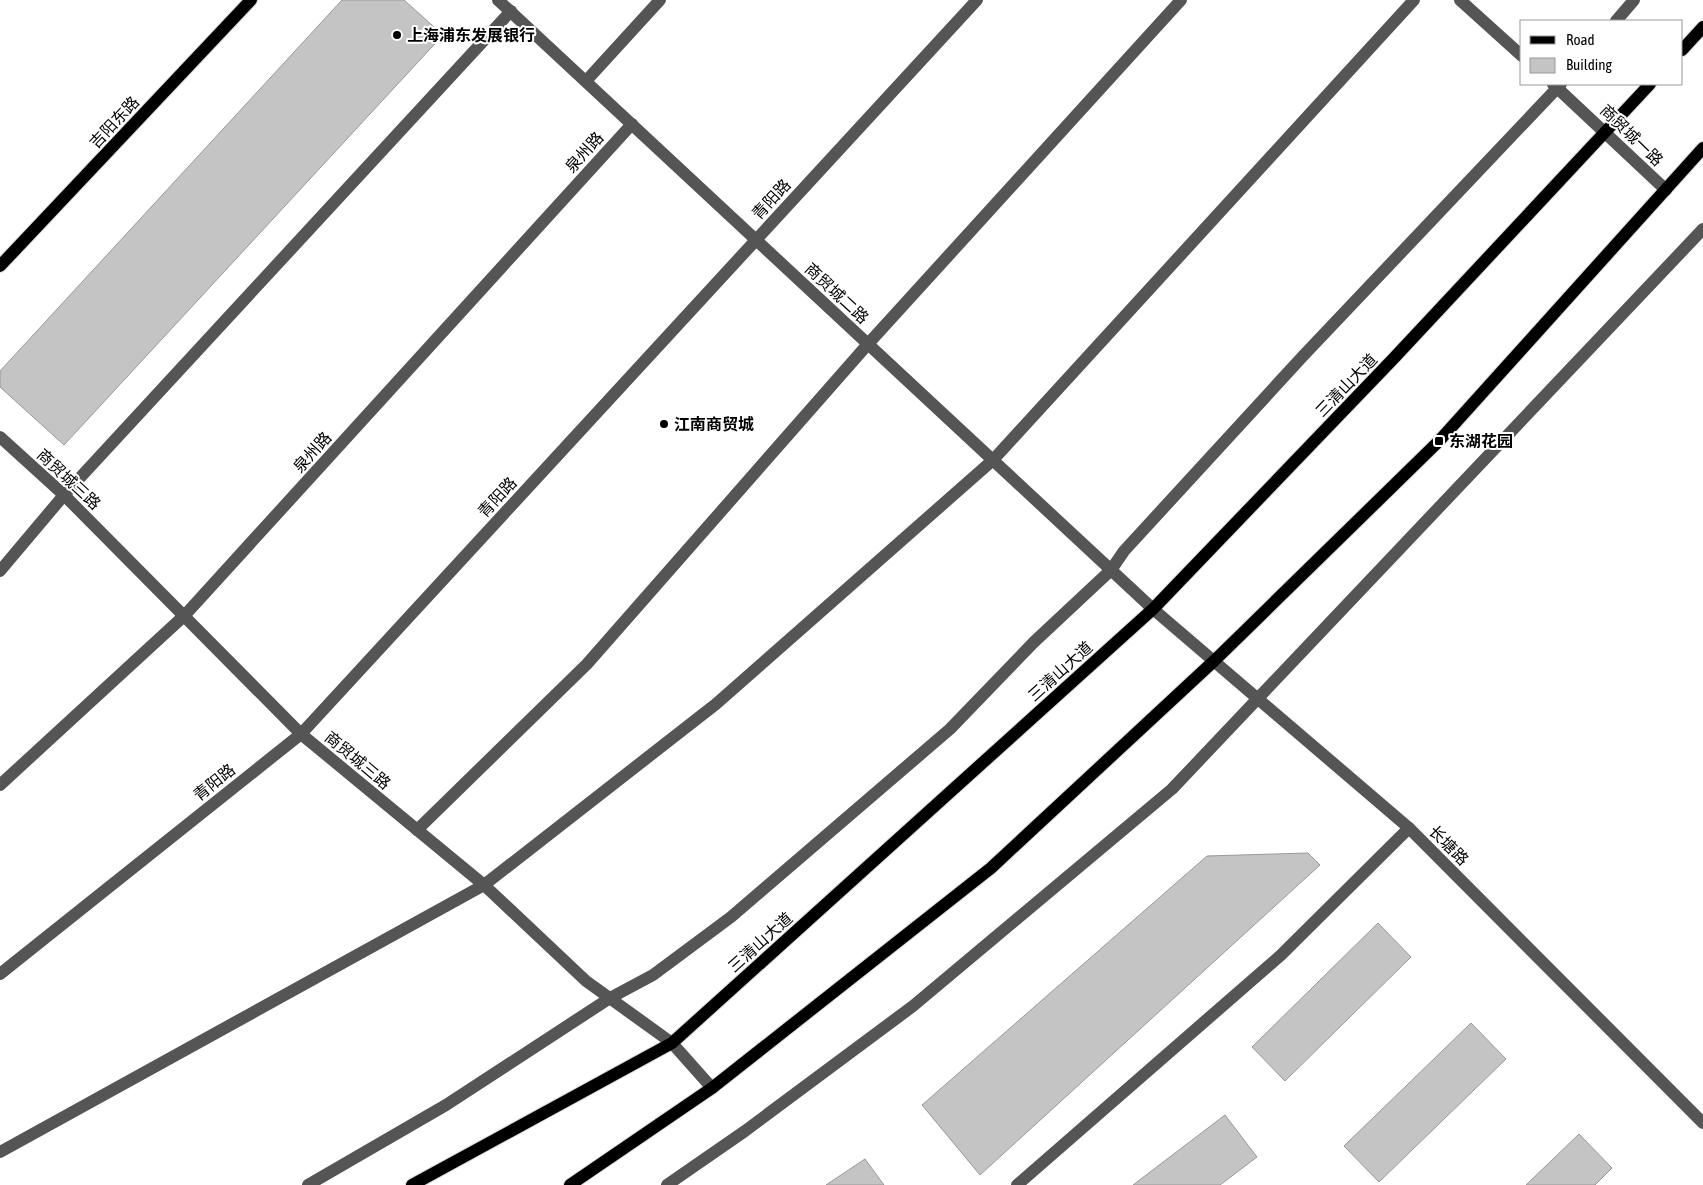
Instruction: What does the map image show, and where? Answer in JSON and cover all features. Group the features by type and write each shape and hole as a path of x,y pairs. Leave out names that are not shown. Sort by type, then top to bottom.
{"main road":[{"name":"吉阳东路","path":"0,266 251,0"},
{"path":"1683,49 1703,27"},
{"name":"三清山大道","path":"412,1185 672,1043 1154,609 1394,358 1649,85"},
{"path":"570,1185 712,1088 991,868 1215,660 1439,441 1703,148"}],"street":[{"name":"商贸城二路","path":"498,0 1154,609"},
{"path":"586,81 660,0"},
{"name":"青阳路","path":"0,974 301,734 977,0"},
{"path":"417,830 587,664 868,344 1181,0"},
{"path":"0,1152 484,885 716,704 993,460 1414,0"},
{"path":"1460,0 1520,54"},
{"path":"1617,20 1634,0"},
{"path":"0,571 64,495 510,11"},
{"path":"308,1185 446,1105 610,998 653,975 731,917 950,729 1034,642 1111,570 1124,551 1557,85"},
{"name":"商贸城一路","path":"1557,85 1666,190"},
{"name":"泉州路","path":"0,785 184,615 632,124"},
{"path":"667,1185 744,1131 913,1006 1172,789 1703,229"},
{"name":"商贸城三路","path":"0,437 64,495 301,734 484,885 586,980 672,1043 712,1088"},
{"name":"长塘路","path":"1154,609 1409,828 1703,1123"},
{"path":"1017,1185 1281,955 1409,828"}],"building":[{"path":"342,0 404,0 443,35 64,445 0,387 0,371"},
{"path":"1308,853 1320,865 980,1175 922,1105 1207,856"},
{"path":"1378,923 1411,957 1285,1081 1252,1047"},
{"path":"1471,1023 1506,1059 1379,1182 1344,1146"},
{"path":"1225,1115 1257,1157 1220,1185 1133,1185"},
{"path":"1579,1134 1612,1168 1595,1185 1526,1185"},
{"path":"865,1159 884,1185 826,1185"}],"place":[{"name":"上海浦东发展银行","path":"397,35"},
{"name":"江南商贸城","path":"664,424"},
{"name":"东湖花园","path":"1439,441"}]}
